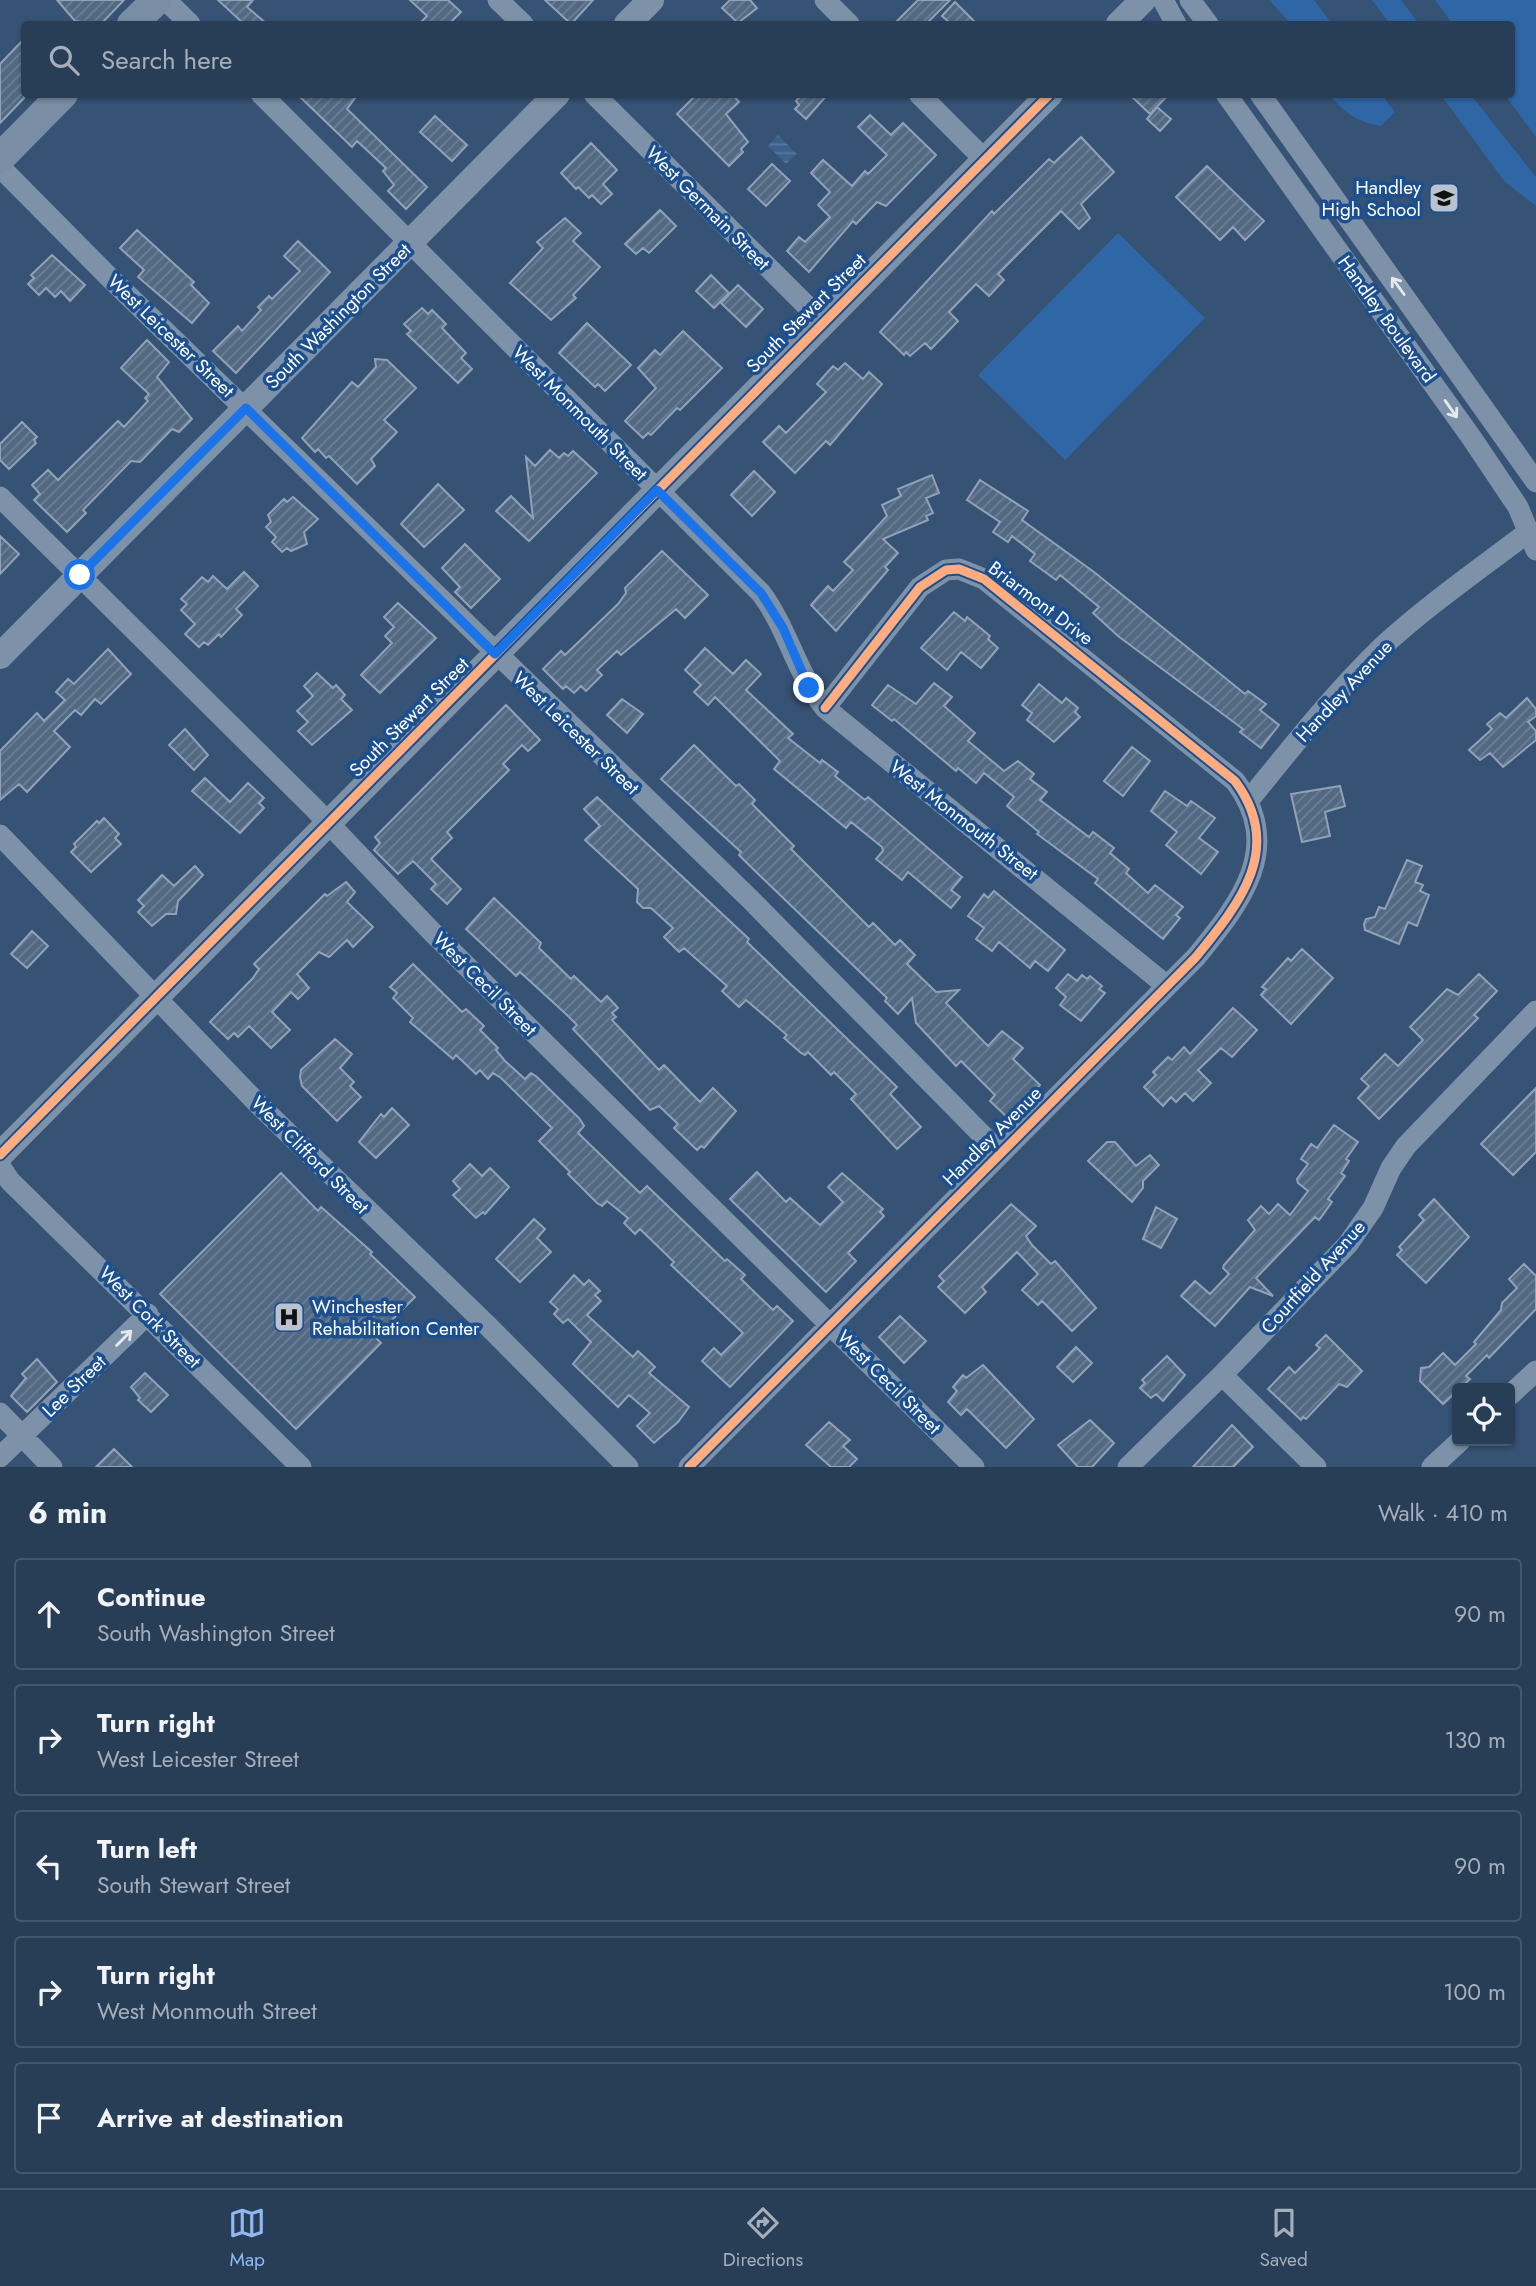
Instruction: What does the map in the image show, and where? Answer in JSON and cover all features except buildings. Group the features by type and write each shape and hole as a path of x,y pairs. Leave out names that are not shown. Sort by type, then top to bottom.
{"main road":[{"path":"135,21 157,0"},
{"path":"0,158 59,98"}],"street":[{"path":"166,0 187,21"},
{"path":"498,0 520,21"},
{"path":"630,21 651,0"},
{"path":"825,0 846,21"},
{"path":"1122,21 1143,0"},
{"path":"1163,0 1174,21"},
{"path":"1189,0 1206,21"},
{"name":"West Monmouth Street","path":"265,98 761,593 783,628 809,688 825,708 1167,986"},
{"name":"South Washington Street","path":"0,656 553,98"},
{"name":"West Germain Street","path":"598,98 822,321"},
{"path":"923,98 984,159"},
{"name":"South Stewart Street","path":"0,1155 822,321 1046,98"},
{"name":"Handley Boulevard","path":"1229,98 1396,330 1518,507 1532,542"},
{"name":"Handley Boulevard","path":"1262,98 1536,482"},
{"path":"1280,170 1302,154"},
{"name":"West Leicester Street","path":"0,167 495,654 750,900 1000,1153"},
{"path":"1396,330 1417,314"},
{"name":"West Cecil Street","path":"0,498 328,823 440,940 974,1467"},
{"name":"Handley Avenue","path":"689,1467 1167,986 1222,924 1249,881 1258,840 1257,824 1249,800 1332,699 1381,648 1416,617 1532,542"},
{"name":"Briarmont Drive","path":"825,708 920,587 946,570 959,569 984,579 1078,652 1228,774 1249,800"},
{"name":"West Clifford Street","path":"0,835 268,1114 487,1325 628,1467"},
{"name":"Courtfield Avenue","path":"1128,1467 1222,1375 1358,1231 1406,1146 1536,1011"},
{"name":"West Cork Street","path":"0,1166 10,1181 301,1467"},
{"name":"Lee Street","path":"0,1457 148,1314"},
{"path":"1515,1390 1536,1371"},
{"path":"1222,1375 1311,1463"},
{"path":"0,1413 52,1467"},
{"path":"1433,1467 1455,1446"}],"shaded area":[{"path":"1269,0 1314,0 1330,21 1288,21"},
{"path":"1372,0 1401,0 1417,21 1388,21"},
{"path":"1435,0 1536,0 1536,137 1507,98 1515,98 1515,21 1451,21"},
{"path":"1332,98 1384,98 1395,112 1381,126 1352,116"},
{"path":"1443,98 1473,98 1536,177 1536,206 1504,181"},
{"path":"778,135 797,154 786,164 768,146"},
{"path":"1118,233 1205,318 1065,460 978,375"}],"cycle path":[{"path":"0,1155 1046,98"},
{"path":"689,1467 1196,957 1241,895 1251,874 1256,852 1256,829 1249,806 1235,781 984,579 959,569 946,570 920,587 825,708"}],"place":[{"name":"Handley High School","path":"1444,198"},
{"name":"Winchester Rehabilitation Center","path":"289,1317"}],"route":[{"path":"80,575 246,408 495,654 657,490 761,593 783,628 809,688"}]}
